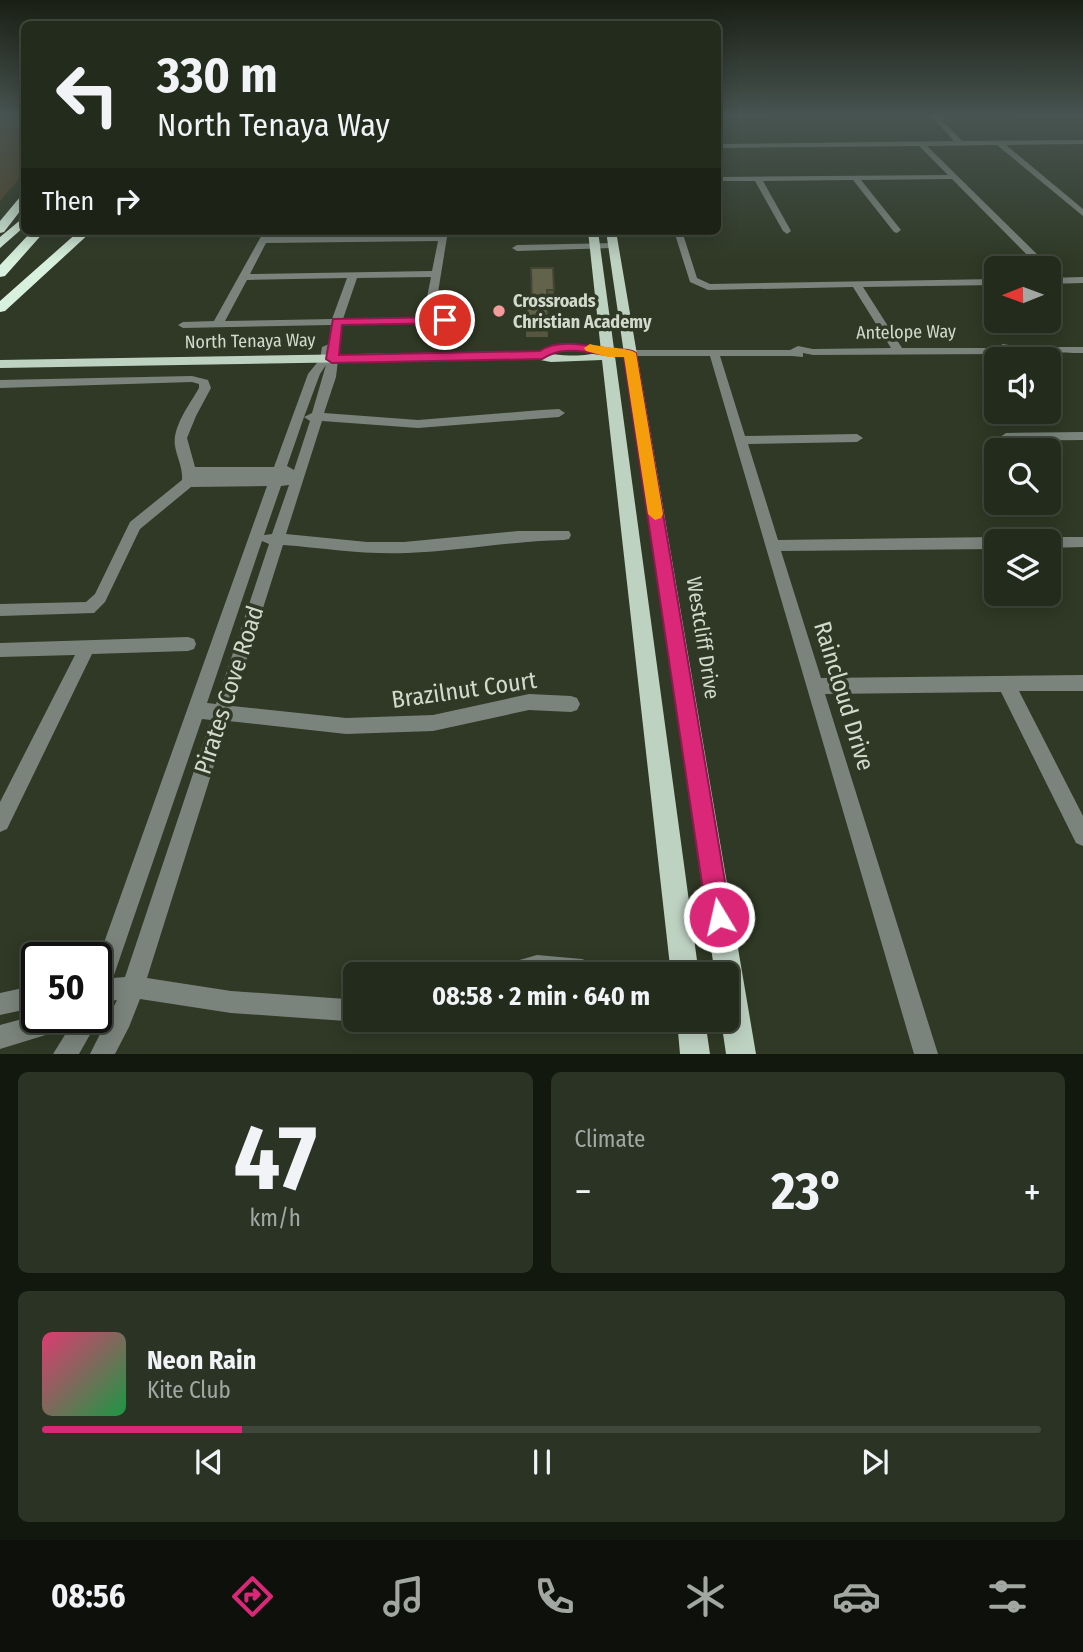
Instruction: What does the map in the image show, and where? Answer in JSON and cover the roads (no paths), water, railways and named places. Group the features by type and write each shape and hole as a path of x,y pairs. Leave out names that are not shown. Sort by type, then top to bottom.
{"highway":[{"path":"0,229 21,203"},
{"path":"0,244 21,224"},
{"path":"0,257 24,235"},
{"path":"0,273 35,235"},
{"path":"0,302 78,235"},
{"path":"0,308 78,235"}],"main road":[{"name":"Westcliff Drive","path":"594,235 619,353 741,1054"},
{"name":"Westcliff Drive","path":"612,235 619,353 684,962"},
{"name":"North Tenaya Way","path":"0,364 542,355 551,358 596,358 619,353"},
{"path":"692,1032 695,1054"}],"street":[{"path":"943,165 1034,256"},
{"path":"1025,165 1083,213"},
{"path":"721,179 955,177"},
{"path":"758,178 787,231"},
{"path":"855,178 897,230"},
{"path":"1072,204 1083,204"},
{"path":"218,324 265,236 354,235"},
{"path":"428,320 443,235"},
{"path":"679,235 693,280 708,286 984,282"},
{"path":"517,248 613,245"},
{"path":"243,277 436,274"},
{"name":"Pirates Cove Road","path":"102,1054 121,1019 133,987 330,377 330,326 337,321 353,275"},
{"path":"1061,281 1083,281"},
{"path":"856,284 899,352"},
{"path":"183,325 462,320"},
{"name":"Antelope Way","path":"619,353 793,353 808,356 813,352 1081,352"},
{"name":"Raincloud Drive","path":"714,353 926,1054"},
{"name":"Pirates Cove Road","path":"112,951 298,417 314,374 329,359"},
{"path":"0,384 192,379 204,382 205,388 182,435 181,445 189,477"},
{"path":"298,417 448,424 533,413 559,413"},
{"path":"1006,437 1083,436"},
{"path":"740,440 857,438"},
{"path":"0,610 89,608 100,598 135,526 189,477 298,476"},
{"path":"257,539 381,548 456,544 530,534 564,535"},
{"path":"1061,543 1083,542"},
{"path":"773,546 984,543"},
{"path":"0,650 188,644"},
{"path":"0,822 87,647"},
{"path":"816,686 1083,683"},
{"path":"1006,684 1083,836"},
{"name":"Brazilnut Court","path":"197,710 346,726 433,723 529,702 571,704"},
{"path":"112,991 133,987 231,1002 343,1010"},
{"path":"0,1003 21,999"},
{"path":"0,1037 21,1031"},
{"path":"65,1054 79,1033"}],"place":[{"name":"Crossroads Christian Academy","path":"499,311"}]}
